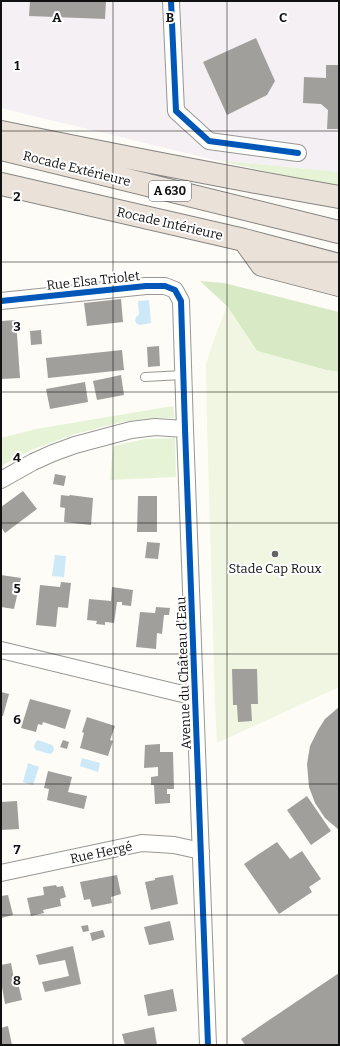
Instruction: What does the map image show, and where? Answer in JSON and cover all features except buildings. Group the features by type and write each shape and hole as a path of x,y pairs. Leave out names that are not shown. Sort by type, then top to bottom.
{"highway":[{"path":"1,132 339,197"},
{"name":"Rocade Extérieure","path":"1,150 339,232"},
{"name":"Rocade Intérieure","path":"1,184 244,240 339,265"},
{"path":"244,240 262,265 339,285"}],"street":[{"path":"172,1 176,111 209,141 298,154"},
{"name":"Rue Elsa Triolet","path":"1,301 146,286 165,286 175,290 181,300"},
{"name":"Avenue du Château d'Eau","path":"181,300 208,1045"},
{"path":"1,480 32,462 75,445 131,430 155,427 185,429"},
{"path":"1,650 195,697"},
{"name":"Rue Hergé","path":"1,873 142,843 174,845 202,851"}],"lane":[{"path":"145,377 183,375"}],"shaded area":[{"path":"1,1 339,1 339,172 215,160 1,108"}],"green space":[{"path":"215,160 339,172 339,187 332,186"},
{"path":"200,281 224,283 339,312 339,372 326,370 257,351 227,306"},
{"name":"Stade Cap Roux","path":"227,306 257,351 326,370 339,372 339,687 217,743 206,364"},
{"path":"173,406 175,418 154,418 122,422 72,435 31,450 1,466 1,438 36,429"},
{"path":"175,438 176,477 110,480 113,446 145,439"}],"water":[{"path":"149,300 151,323 140,325 137,324 135,321 136,317 139,315 138,301"},
{"path":"55,555 66,556 64,577 52,576"},
{"path":"38,740 52,745 54,748 53,752 50,754 36,750 34,747"},
{"path":"82,758 100,763 98,772 80,766"},
{"path":"28,763 39,767 33,785 23,782"}],"cycle path":[{"path":"171,1 176,111 209,141 298,153"},
{"path":"1,301 146,286 165,286 175,290 181,301 208,1045"}],"place":[{"name":"Stade Cap Roux","path":"275,554"}]}
